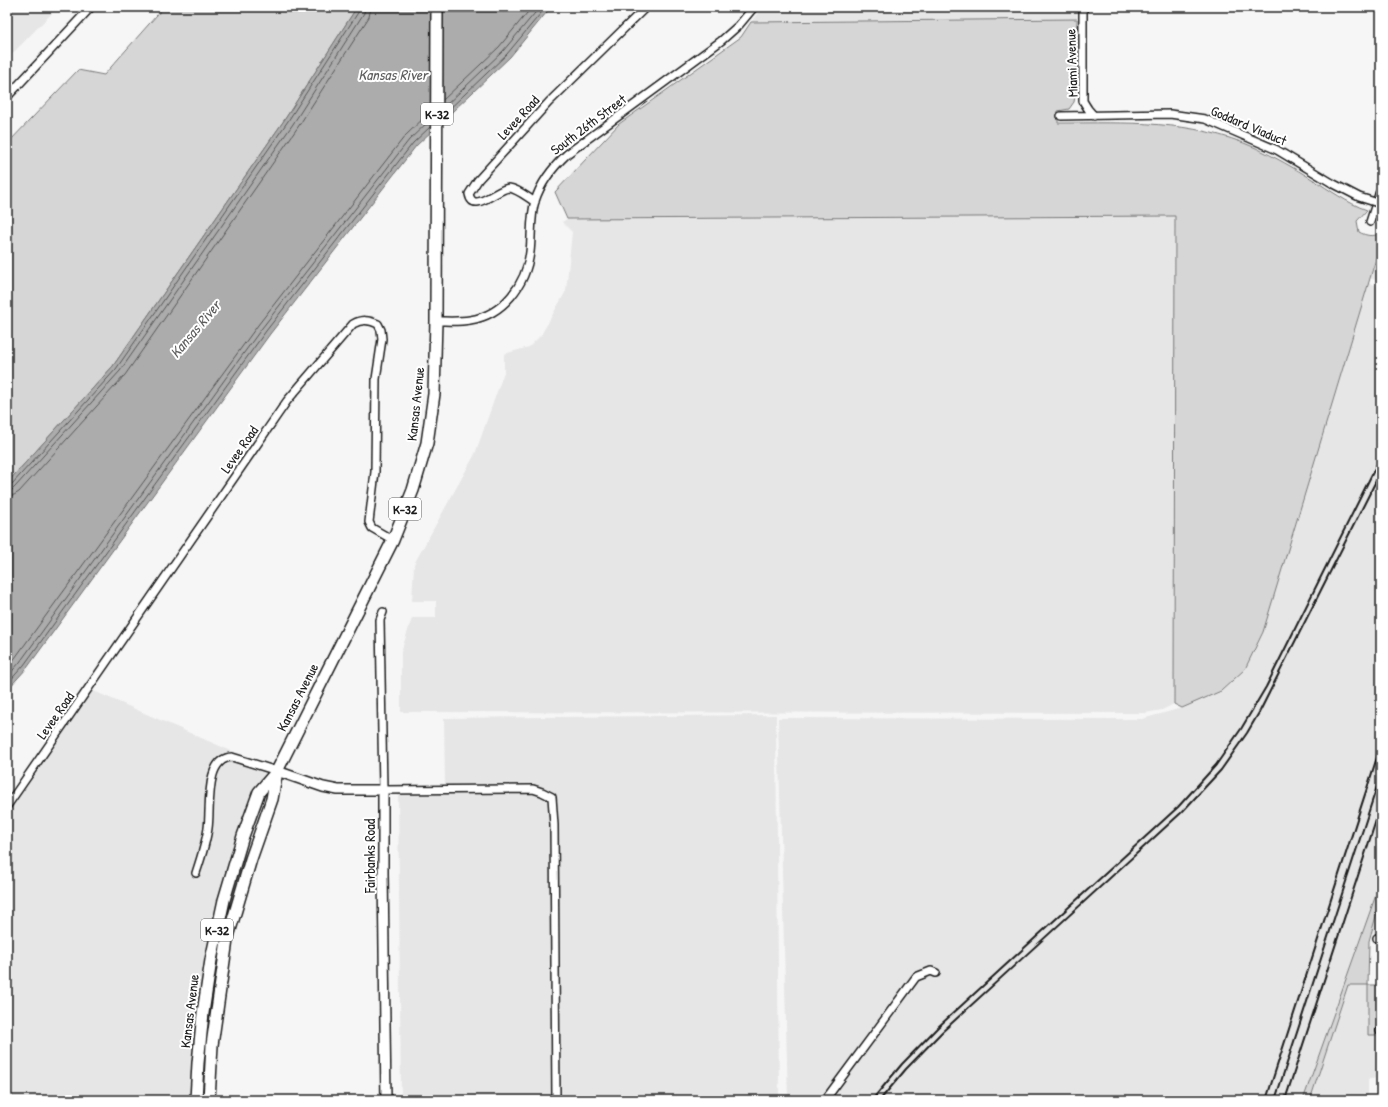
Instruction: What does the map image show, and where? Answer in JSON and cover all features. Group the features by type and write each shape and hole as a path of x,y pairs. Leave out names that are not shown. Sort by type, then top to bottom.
{"main road":[{"name":"Kansas Avenue","path":"196,1100 203,1013 211,960 224,900 243,836 259,792 277,771 393,540 413,490 427,443 434,394 436,322 437,7"},
{"name":"Kansas Avenue","path":"209,1100 212,1045 227,940 251,859 272,799 277,771"}],"street":[{"path":"7,97 90,7"},
{"name":"Levee Road","path":"534,202 513,189 507,188 500,190 484,201 478,202 473,201 469,194 470,190 478,180 549,102 646,7"},
{"name":"South 26th Street","path":"436,322 470,320 486,316 511,298 524,276 528,263 534,202 547,175 554,166 567,154 721,41 739,25 754,7"},
{"name":"Miami Avenue","path":"1083,7 1083,101 1094,116"},
{"name":"Goddard Viaduct","path":"1061,116 1170,114 1205,119 1276,150 1359,197 1381,204"},
{"path":"1370,222 1381,188"},
{"name":"Levee Road","path":"7,806 287,401 353,324 360,321 372,321 378,324 381,330 382,339 376,379 375,472 369,522 372,528 393,540"},
{"name":"Fairbanks Road","path":"383,612 380,620 386,1100"},
{"path":"196,873 205,844 208,827 213,772 219,762 226,757 232,757 309,783 338,790 533,789 552,797 554,825 556,1100"},
{"path":"825,1100 916,977 931,971 936,973"}],"shaded area":[{"path":"7,7 58,7 12,54 7,54"},
{"path":"164,7 357,7 285,119 113,366 7,483 7,144 78,70 104,75"},
{"path":"762,7 1077,7 1077,19 751,22"},
{"path":"1077,19 1074,102 1069,109 1058,111 1058,123 1134,123 1183,127 1231,139 1270,155 1346,200 1367,210 1357,221 1359,232 1370,236 1381,233 1381,242 1263,632 1245,669 1221,691 1182,708 1174,704 1175,216 567,219 555,192 619,124 741,37 751,22"},
{"path":"1175,216 1174,704 1162,710 1145,713 401,712 401,652 412,618 436,618 436,601 412,601 414,564 475,454 504,372 504,354 529,347 541,335 566,291 572,232 562,222 567,219"},
{"path":"1381,242 1381,282 1370,278"},
{"path":"1368,283 1381,287 1381,882 1303,1100 788,1100 778,718 1142,719 1182,708 1245,669 1263,632"},
{"path":"89,689 277,771 259,792 224,900 196,1100 7,1100 7,806"},
{"path":"776,715 779,1100 401,1100 398,787 445,786 444,718"},
{"path":"1377,892 1381,892 1381,898 1369,941 1368,985 1348,985 1310,1100 1303,1100"},
{"path":"1381,898 1381,933 1370,933"},
{"path":"1348,985 1368,985 1368,1034 1381,1035 1381,1078 1368,1079 1368,1100 1310,1100"},
{"path":"1368,985 1381,985 1381,1029 1378,1029 1376,1035 1368,1035"}],"water":[{"name":"Kansas River","path":"357,7 551,7 510,57 416,146 270,334 27,668 7,690 7,483 113,366 285,119"}],"railway":[{"path":"872,1100 902,1064 938,1027 1178,807 1216,765 1241,729 1266,687 1381,456"},
{"path":"880,1100 906,1069 942,1032 1182,812 1221,770 1247,733 1260,711 1381,471"},
{"path":"1266,1100 1381,745"},
{"path":"1275,1100 1381,774"},
{"path":"1285,1100 1381,805"}]}
